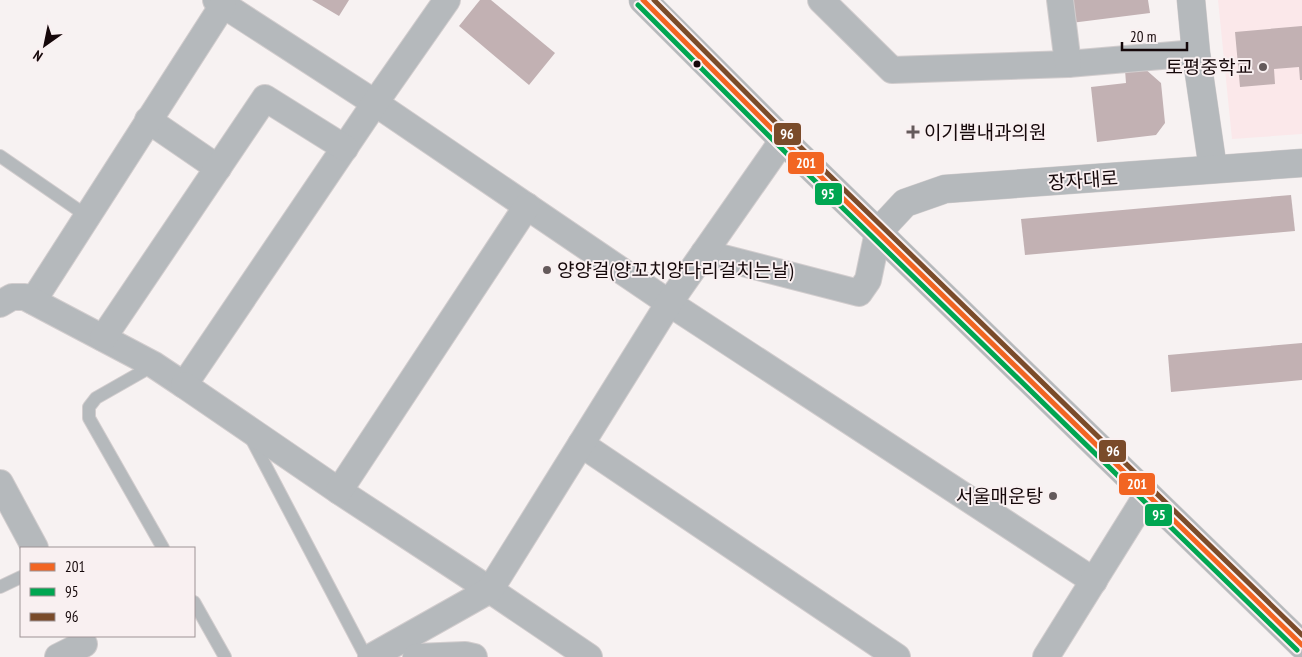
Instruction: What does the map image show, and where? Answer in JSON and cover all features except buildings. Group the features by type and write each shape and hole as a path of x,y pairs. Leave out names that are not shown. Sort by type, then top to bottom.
{"street":[{"path":"184,385 447,0"},
{"path":"643,0 783,140 1302,645"},
{"path":"821,0 892,70 1068,64 1196,53"},
{"path":"1060,0 1068,64"},
{"path":"1191,0 1196,53 1213,170"},
{"path":"33,301 148,120 219,2 375,104 669,303 1094,581"},
{"path":"103,338 265,98 345,148"},
{"path":"148,120 218,168"},
{"path":"371,657 490,590 669,303 783,140"},
{"name":"장자대로","path":"878,232 905,203 945,189 1302,163"},
{"path":"338,491 527,206"},
{"path":"704,253 859,293 868,280 878,232"},
{"path":"0,304 12,297 25,296 154,365 338,491 589,657"},
{"path":"581,444 897,657"},
{"path":"3,494 34,547"},
{"path":"1046,657 1147,495"},
{"path":"58,657 85,646"},
{"path":"416,657 465,655 474,657"}],"lane":[{"path":"0,156 87,216"},
{"path":"154,365 96,398 89,407 89,418 162,547"},
{"path":"245,426 366,657"},
{"path":"0,586 20,577"},
{"path":"195,604 225,657"}],"shaded area":[{"name":"토평중학교","path":"1218,0 1302,0 1302,134 1232,139"}],"transit line":[{"name":"201","path":"643,0 783,140 1302,645"},
{"name":"96","path":"654,0 788,135 1302,635"},
{"name":"95","path":"638,5 778,145 1297,650"}],"place":[{"name":"토평중학교","path":"1263,67"},
{"name":"이기쁨내과의원","path":"913,132"},
{"name":"양양걸(양꼬치양다리걸치는날)","path":"547,270"},
{"name":"서울매운탕","path":"1053,496"}]}
